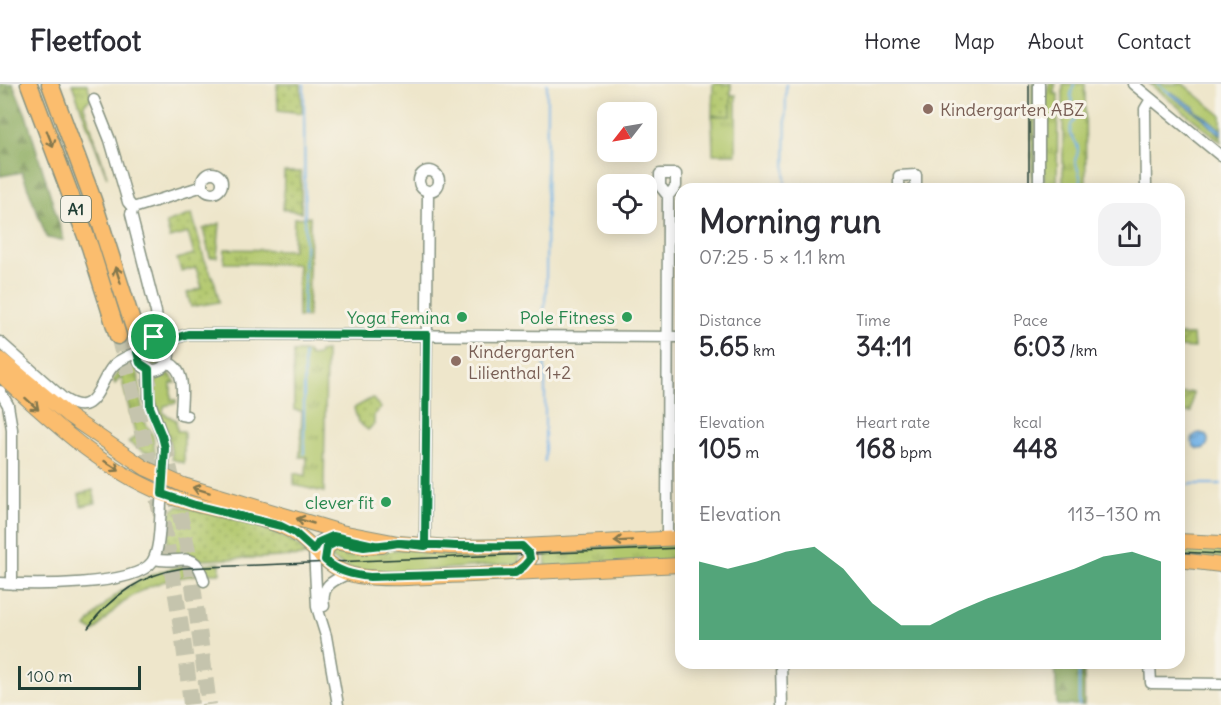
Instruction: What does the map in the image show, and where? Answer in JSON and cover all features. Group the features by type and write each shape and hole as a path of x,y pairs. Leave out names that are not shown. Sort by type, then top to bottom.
{"highway":[{"name":"A1","path":"29,84 90,247 118,336"},
{"name":"A1","path":"50,84 107,241 135,331"}],"main road":[{"path":"0,359 95,436 130,460 164,478 341,532 425,546 522,546 675,538"},
{"path":"0,374 46,416 125,474 162,494 195,505 281,526 295,533 336,569 348,574 370,577 675,565"},
{"path":"162,494 164,478"},
{"path":"1185,541 1221,543"},
{"path":"320,555 334,542 364,547 388,546 398,543"},
{"path":"515,573 530,559 529,553 522,546"},
{"path":"1185,561 1221,565"}],"street":[{"path":"1040,183 1040,89 1046,84"},
{"path":"1133,84 1221,156"},
{"path":"1146,183 1145,109 1151,99"},
{"path":"94,100 110,140 128,202 133,208"},
{"path":"899,183 899,176 916,175 916,183"},
{"path":"133,208 202,186"},
{"path":"425,546 428,192"},
{"path":"667,539 668,196"},
{"path":"133,208 131,214 158,322 154,337"},
{"path":"166,344 188,334 675,337"},
{"path":"137,352 140,363 149,369 160,368 167,362 170,356 166,344 154,337"},
{"path":"0,342 64,399 79,405 93,401 116,362 137,352 143,342 154,337"},
{"path":"167,362 175,365 181,374 181,416 187,416"},
{"path":"149,369 150,407 164,442 164,478"},
{"path":"0,391 8,405 12,429 12,584"},
{"path":"0,584 96,582 113,579 147,567 154,559 162,494"},
{"path":"320,555 317,608 326,636 338,705"},
{"path":"154,559 167,562 184,559 195,561 200,567 204,580"},
{"path":"326,636 324,592 332,581 348,574"},
{"path":"781,669 782,705"},
{"path":"1150,669 1151,682 1221,684"}],"green space":[{"path":"0,84 13,84 26,115 64,240 47,238 22,172 0,176"},
{"path":"72,84 87,84 92,98 84,106 107,177"},
{"path":"277,84 301,84 302,113 278,110"},
{"path":"713,84 731,84 731,116 712,115"},
{"path":"1032,84 1035,84 1035,183 1032,183"},
{"path":"1049,84 1055,84 1054,94 1058,94 1057,183 1044,183 1044,106"},
{"path":"1063,84 1085,84 1086,183 1063,183"},
{"path":"1150,84 1183,84 1221,115 1221,130 1171,93 1201,116 1218,134 1221,134 1221,142"},
{"path":"731,95 736,95 736,154 713,154 712,116 731,115"},
{"path":"284,172 301,172 301,212 283,209"},
{"path":"192,214 219,302 191,307 187,293 202,288 196,268 181,271 177,259 194,254 188,233 170,238 166,223"},
{"path":"310,217 308,317 298,317 298,264 224,263 225,249 293,250 294,218"},
{"path":"220,223 217,257 210,257 203,229"},
{"path":"1185,335 1193,335 1194,348 1185,347"},
{"path":"154,342 159,343 165,349 165,359 159,365 154,366 149,365 143,359 142,354 143,349 149,343"},
{"path":"326,351 324,492 294,485 294,473 306,476 307,457 300,457 302,411 294,410 293,352 307,352 310,356"},
{"path":"131,364 138,370 140,398 145,422 153,436 155,454 144,452 128,442 136,436 121,376 115,384 113,379 123,366"},
{"path":"162,374 170,374 176,383 171,383 171,400 176,400 176,403 164,406 163,413 176,420 177,431 184,431 184,463 172,459 168,434 154,394 154,387"},
{"path":"1193,392 1191,412 1185,412 1185,393"},
{"path":"372,398 381,408 374,415 374,424 368,430 358,422 354,408"},
{"path":"93,490 96,503 81,506 79,494"},
{"path":"178,506 243,520 279,534 298,545 307,556 201,560 193,555 166,556 171,512"},
{"path":"675,543 675,561 546,567 545,549"},
{"path":"1185,545 1221,547 1221,561 1185,557"},
{"path":"332,547 385,551 401,549 519,550 519,563 394,573 353,570 330,558"},
{"path":"220,563 220,573 206,573 203,564"},
{"path":"190,564 196,575 165,581 139,592 127,599 94,632 86,627 107,603 131,585 159,572"},
{"path":"1055,669 1084,669 1084,705 1057,705"}],"water":[{"path":"1171,92 1206,117 1221,130 1221,134 1202,117 1169,94"},
{"path":"1200,433 1208,441 1200,449 1192,441"}],"waterway":[{"path":"303,316 304,84"},
{"path":"543,321 546,291 547,84"},
{"path":"785,183 786,84"},
{"path":"1074,84 1071,108 1076,118 1071,125 1070,134 1078,149 1075,160 1081,180 1080,183"},
{"path":"1158,84 1172,95"},
{"path":"543,352 545,461"},
{"path":"304,354 304,454"},
{"path":"1189,484 1221,484"},
{"path":"1079,669 1079,705"}],"tunnel":[{"path":"135,331 150,386"},
{"path":"118,336 162,519 179,611 191,705"},
{"path":"164,443 189,555 209,705"}],"tram line":[{"path":"1029,84 1029,183"},
{"path":"88,628 106,606 129,588 154,575 183,568 675,548"},
{"path":"1185,552 1221,554"}],"place":[{"name":"Kindergarten ABZ","path":"928,109"},
{"name":"Yoga Femina","path":"462,317"},
{"name":"Pole Fitness","path":"627,317"},
{"name":"Kindergarten Lilienthal 1+2","path":"456,361"},
{"name":"clever fit","path":"386,502"}],"route":[{"path":"154,337 143,342 137,352 140,363 149,369 150,407 164,442 162,494 195,505 281,526 295,533 314,550 323,538 333,536 374,545 378,546 398,543 409,544 434,546 450,547 522,546 529,553 530,559 515,573 370,577 348,574 336,569 325,560 327,547 337,542 364,547 388,546 398,543 425,546 426,535 427,335 188,334 166,344 163,340 154,337"}]}
